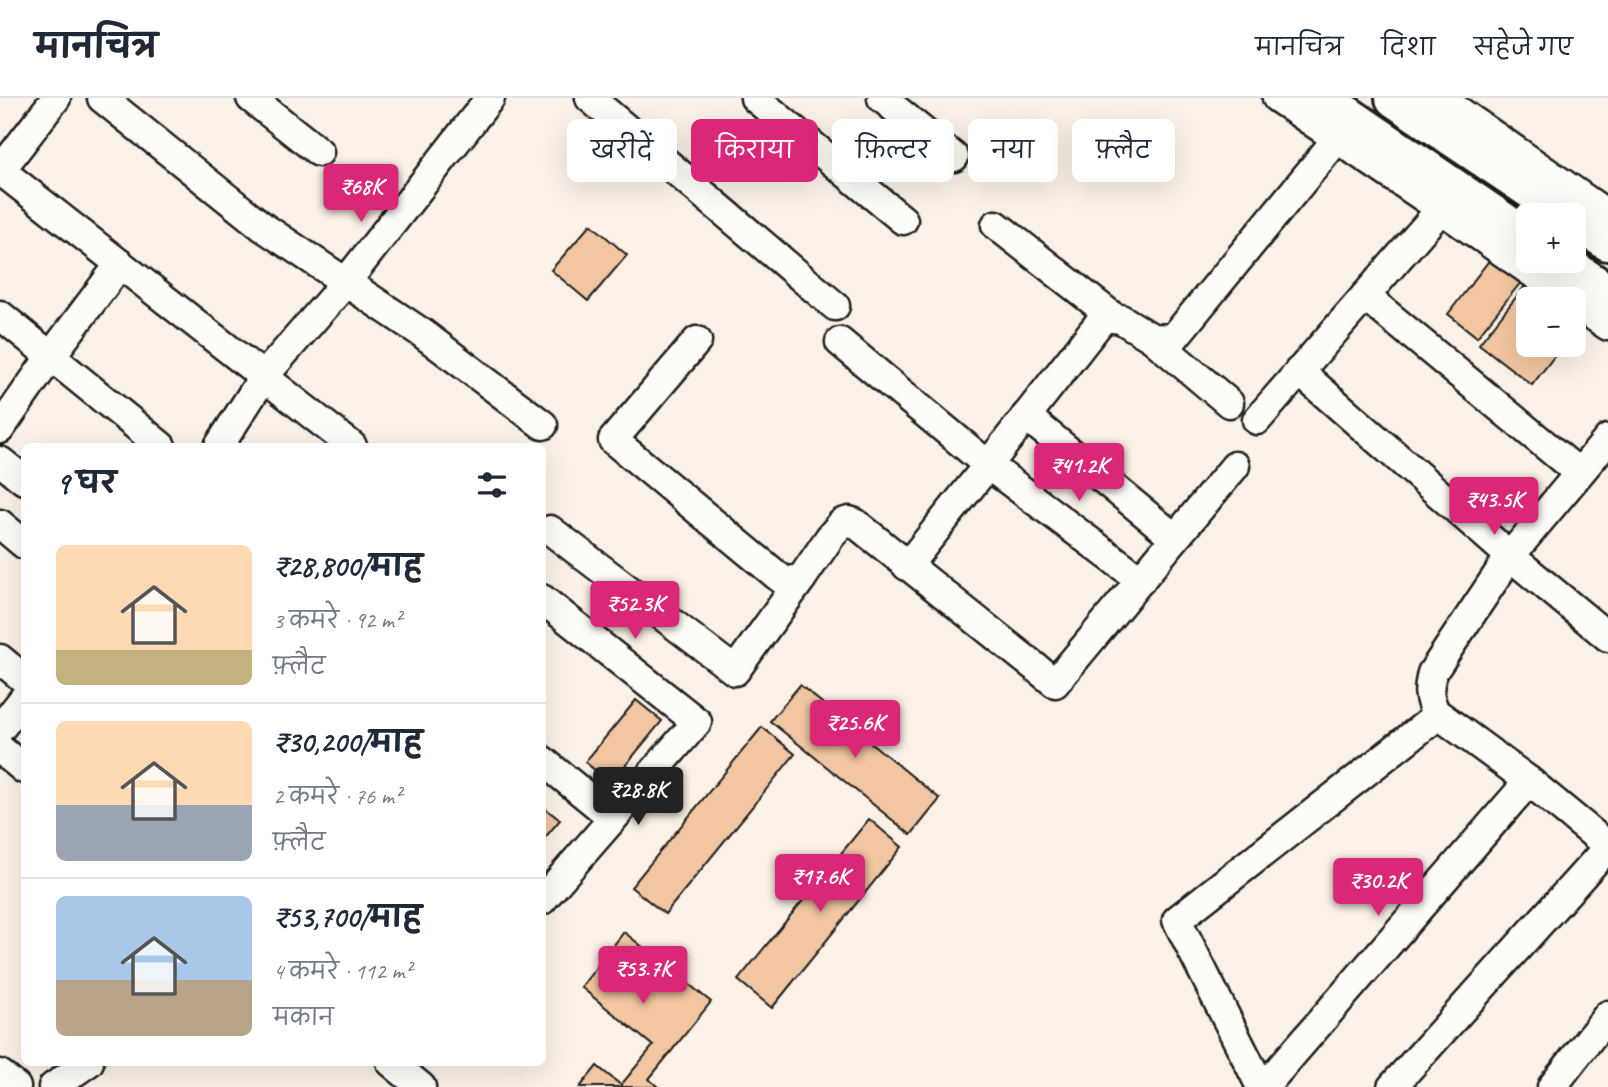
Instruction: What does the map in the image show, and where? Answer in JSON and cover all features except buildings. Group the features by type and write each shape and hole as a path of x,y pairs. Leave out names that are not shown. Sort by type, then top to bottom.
{"main road":[{"path":"1321,98 1516,231"},
{"path":"1395,98 1550,203"},
{"path":"1586,227 1608,241"},
{"path":"1577,273 1608,294"}],"street":[{"path":"56,98 0,171 348,443"},
{"path":"102,98 263,227 422,333 543,425"},
{"path":"251,98 319,152"},
{"path":"221,443 264,376 346,282 490,98"},
{"path":"590,98 835,306"},
{"path":"755,98 903,220"},
{"path":"882,98 908,119"},
{"path":"1277,98 1553,287"},
{"path":"1447,100 1608,215"},
{"path":"1152,338 1173,339 1178,334 1337,139"},
{"path":"1257,420 1441,209"},
{"path":"996,225 1112,316"},
{"path":"0,429 120,264"},
{"path":"1365,296 1579,473"},
{"path":"1586,310 1608,326"},
{"path":"0,315 157,443"},
{"path":"907,566 1105,317 1121,318 1152,338 1229,403"},
{"path":"697,341 613,440 780,578 787,582 802,578"},
{"path":"840,342 988,465 1141,580"},
{"path":"1300,371 1510,556 1608,637"},
{"path":"1026,416 1175,538"},
{"path":"1392,1087 1608,846 1529,780 1435,712 1429,689 1432,673 1510,556 1608,439"},
{"path":"0,461 21,478"},
{"path":"550,530 735,671 830,537 842,523 849,521 1055,683 1235,466"},
{"path":"0,524 21,542"},
{"path":"546,604 697,722 546,895"},
{"path":"0,659 21,676"},
{"path":"0,729 21,702"},
{"path":"1435,712 1432,720 1177,920 1263,1087 1529,780"},
{"path":"0,749 21,766"},
{"path":"546,763 613,818"},
{"path":"1552,1087 1608,1014"},
{"path":"54,1087 83,1066"},
{"path":"399,1066 421,1087"},
{"path":"0,1074 16,1087"}]}
